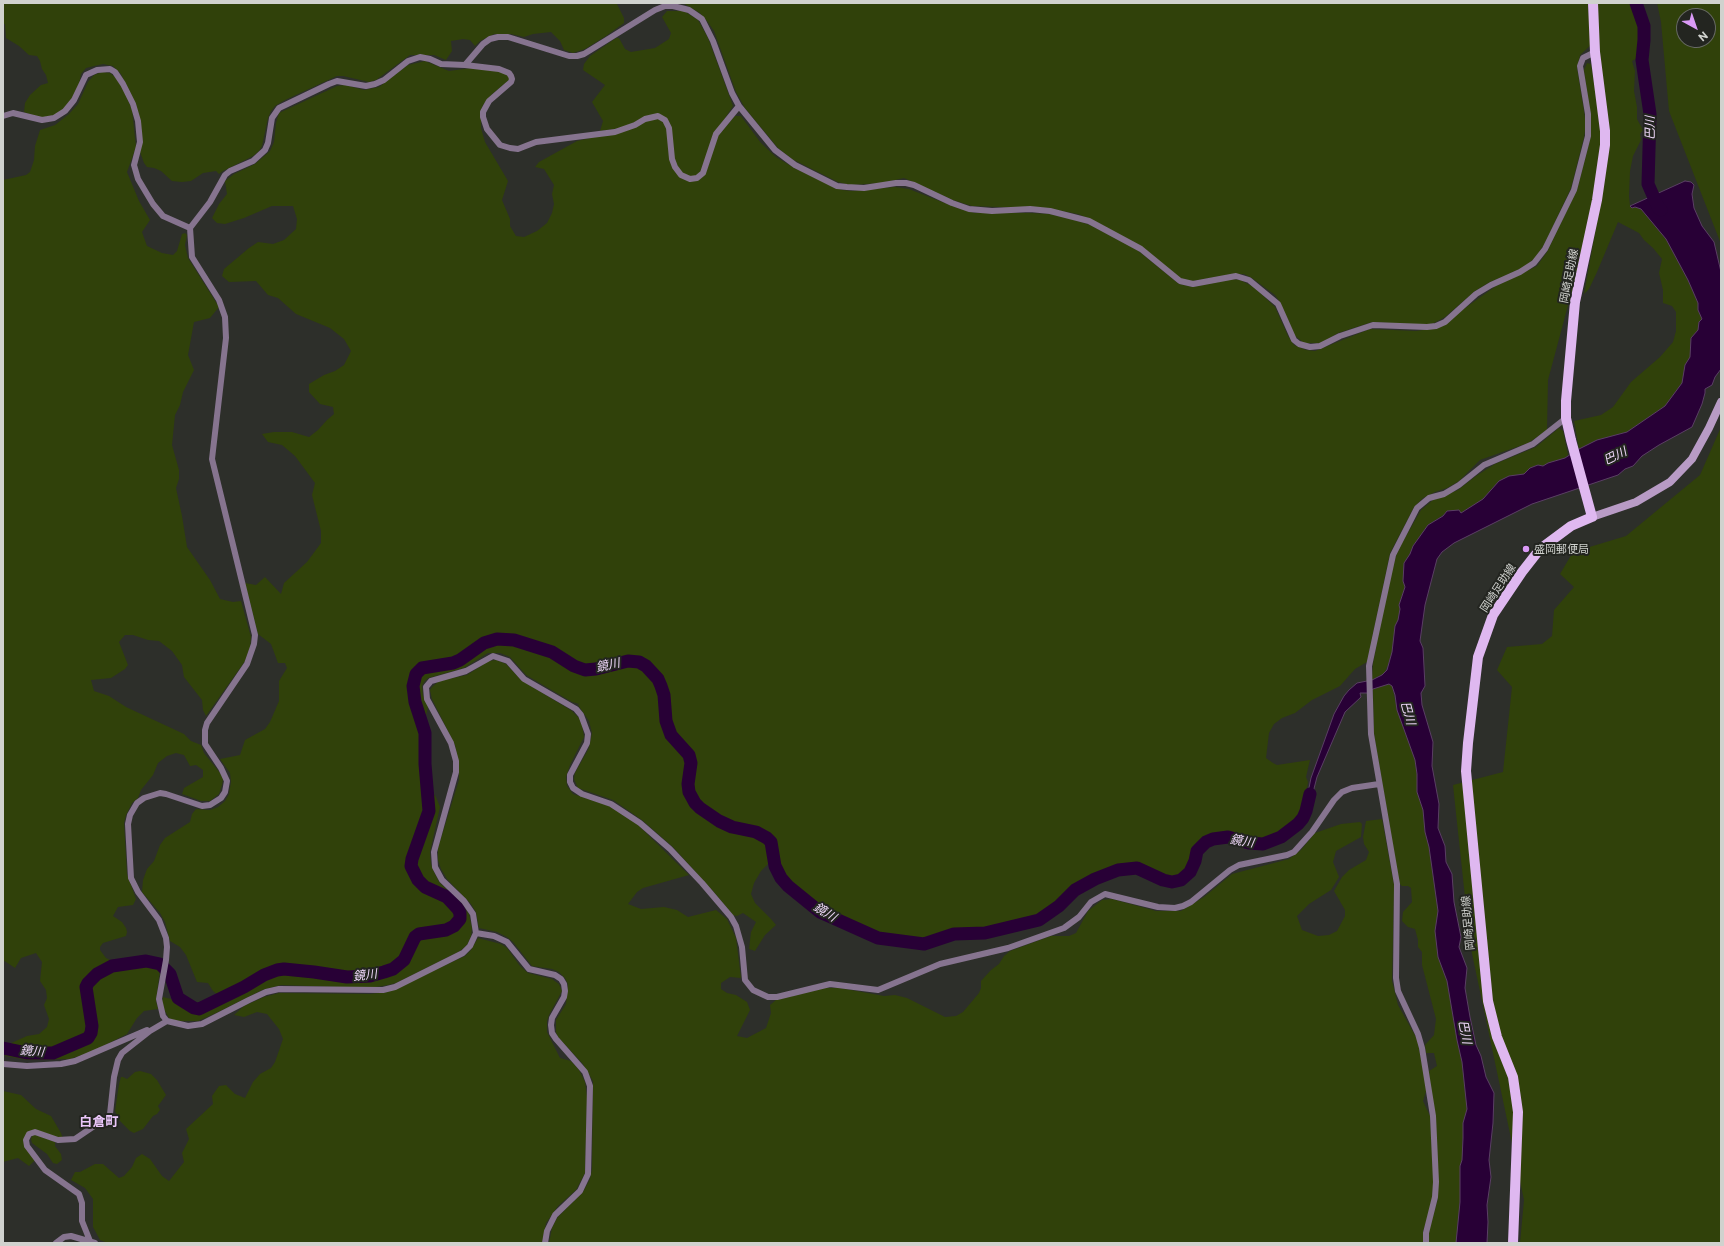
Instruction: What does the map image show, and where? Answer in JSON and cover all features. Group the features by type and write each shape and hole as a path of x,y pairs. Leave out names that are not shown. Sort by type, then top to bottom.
{"main road":[{"name":"岡崎足助線","path":"1513,1243 1518,1112 1514,1077 1497,1037 1488,1001 1466,771 1478,657 1493,614 1540,549 1590,512 1566,418 1566,395 1575,302 1597,200 1605,145 1605,131 1595,52 1593,3"},
{"path":"1590,512 1636,502 1670,482 1692,459 1710,428 1721,402"}],"street":[{"path":"465,65 483,44 490,39 498,37 508,38 569,56 577,56 584,54 656,10 665,6 680,7 696,14 707,27 732,93 739,106 762,136 780,154 795,165 837,186 864,188 906,183 914,185 952,204 969,209 992,211 1030,209 1090,221 1141,249 1180,281 1193,284 1236,276 1249,280 1278,304 1294,340 1299,344 1310,347 1320,346 1340,336 1373,325 1436,326 1445,322 1476,294 1491,285 1520,272 1534,263 1545,249 1574,190 1588,136 1588,114 1580,66 1583,58 1595,52"},
{"path":"167,1021 163,1016 159,998 167,947 166,938 159,920 138,892 131,878 128,824 130,815 137,803 144,798 160,793 202,806 210,805 221,798 225,792 227,781 222,768 205,744 204,730 207,723 247,664 254,644 255,635 212,459 226,338 225,317 219,300 192,256 190,228 210,202 225,175 230,171 253,161 265,150 268,143 272,118 279,108 337,81 366,86 375,84 384,80 403,64 414,59 425,57 441,64 499,69 509,73 512,79 511,82 488,101 483,112 487,129 500,145 518,149 536,142 615,132 645,119 658,116 665,120 669,128 672,159 675,167 681,175 690,179 697,178 703,173 716,134 739,106"},
{"path":"3,116 13,113 42,120 54,118 65,111 74,100 86,75 97,70 110,69 116,72 124,84 133,104 138,121 140,142 134,165 138,179 153,204 163,216 190,228"},
{"path":"1426,1243 1426,1233 1435,1197 1436,1182 1433,1116 1422,1048 1418,1034 1398,992 1396,978 1397,884 1378,784 1371,734 1369,666 1380,608 1393,555 1417,508 1429,498 1444,494 1459,485 1484,465 1533,444 1566,418"},
{"path":"3,1064 34,1066 61,1064 75,1061 167,1021 188,1026 202,1024 249,1000 279,989 372,991 395,986 463,953 470,946 476,933 474,919 470,908 442,880 435,867 434,852 456,772 456,761 451,743 427,699 426,687 431,681 466,671 493,656 500,657 508,661 524,679 576,709 581,715 588,734 587,742 570,775 570,782 573,788 582,794 611,804 640,823 670,849 696,877 736,926 742,947 745,980 753,990 768,997 777,997 830,984 878,990 940,964 1008,948 1064,928 1079,917 1091,902 1105,894 1158,907 1175,908 1183,906 1230,870 1239,865 1287,855 1294,852 1312,832 1334,800 1342,792 1352,788 1378,784"},
{"path":"476,933 494,936 507,942 524,965 529,969 555,975 561,979 566,991 552,1018 550,1025 552,1033 585,1072 590,1086 588,1174 580,1190 555,1215 547,1231 545,1243"},
{"path":"93,1242 82,1221 83,1206 79,1194 45,1170 27,1146 26,1140 29,1134 35,1132 58,1140 75,1139 106,1118 110,1114 114,1077 118,1060 122,1053 150,1030 167,1021"},
{"path":"56,1243 64,1237 72,1236 93,1242"}],"green space":[{"path":"3,3 618,3 617,4 624,18 624,23 585,49 573,53 564,50 560,41 551,32 533,34 524,37 511,34 494,34 480,41 475,46 470,40 463,39 451,41 452,51 446,60 434,55 410,55 376,80 369,82 337,76 275,106 268,118 262,146 253,156 219,174 216,171 203,173 191,181 182,182 172,181 161,171 147,167 144,163 140,152 142,141 136,104 121,74 113,66 103,64 86,68 81,74 74,96 62,111 56,115 41,118 24,112 25,103 30,95 41,85 48,83 37,56 29,55 19,46 6,38 5,24 3,24"},
{"path":"683,3 1588,3 1591,45 1580,55 1577,68 1586,124 1571,188 1544,245 1535,258 1529,263 1475,291 1445,317 1434,323 1428,325 1372,322 1338,333 1321,343 1304,343 1294,335 1280,302 1275,295 1252,278 1244,274 1232,274 1193,281 1181,279 1141,246 1078,214 1052,209 972,206 953,200 904,178 881,183 850,185 838,182 792,159 778,148 745,108 736,92 714,31 700,13"},
{"path":"1597,3 1633,3 1637,19 1640,50 1639,57 1632,61 1635,71 1634,91 1637,107 1637,119 1643,130 1640,134 1641,140 1633,156 1630,171 1630,206 1632,208 1635,207 1641,209 1666,239 1688,280 1698,303 1698,310 1702,319 1699,322 1698,330 1691,338 1690,357 1685,365 1682,383 1665,406 1627,432 1597,440 1579,449 1574,421 1601,415 1613,407 1631,382 1660,357 1673,342 1676,331 1676,312 1672,306 1663,303 1663,290 1659,273 1662,259 1639,233 1618,222 1589,289 1584,294 1601,200 1601,76"},
{"path":"1657,3 1721,3 1721,244 1669,111 1661,22"},
{"path":"667,11 684,11 698,20 708,38 733,106 715,133 701,173 695,176 687,176 679,170 673,157 665,117 635,122 621,128 600,131 603,121 592,102 605,85 583,70 584,64 590,56 616,38 619,38 625,49 631,52 655,48 669,39 671,33 662,17"},
{"path":"425,61 449,71 471,68 503,72 509,77 509,80 492,94 483,105 481,110 481,128 485,142 508,181 502,200 510,219 510,226 516,236 524,237 537,231 547,223 552,213 554,204 552,194 554,185 544,169 535,167 539,162 577,141 595,137 649,119 657,118 663,121 667,129 670,160 683,179 704,174 708,167 718,136 735,116 741,116 761,143 776,157 796,169 842,190 852,191 895,187 909,189 960,209 975,213 1049,214 1090,225 1137,250 1179,284 1193,287 1232,279 1240,280 1254,287 1275,307 1288,336 1294,345 1306,350 1315,351 1370,329 1416,331 1437,328 1496,286 1537,266 1547,252 1577,190 1591,135 1591,117 1584,70 1587,63 1591,64 1601,141 1593,198 1574,283 1548,380 1547,430 1528,443 1480,460 1459,481 1447,488 1423,498 1414,507 1390,553 1367,662 1355,669 1340,686 1312,700 1295,713 1282,718 1274,724 1269,733 1266,758 1273,763 1277,765 1310,760 1306,777 1308,782 1302,815 1291,827 1270,840 1251,841 1229,834 1216,835 1196,843 1189,867 1183,875 1174,879 1161,877 1139,865 1117,867 1089,879 1070,890 1059,898 1049,912 1038,919 999,926 984,931 963,931 923,942 878,935 821,910 784,879 776,862 768,864 761,871 754,883 751,894 755,903 776,925 765,935 755,951 749,949 751,932 756,922 743,913 737,916 733,915 673,847 642,820 613,800 578,788 574,779 575,773 589,748 592,733 589,721 578,705 579,704 572,702 526,675 510,657 500,653 488,653 464,668 428,678 422,686 423,695 428,707 422,733 425,782 436,797 440,807 430,852 431,864 439,882 457,899 469,914 472,928 471,936 467,945 460,951 396,983 370,988 281,985 262,990 198,1021 175,1021 169,1018 165,1011 162,1003 163,997 171,999 195,1013 200,1013 243,990 246,984 219,996 213,991 208,983 197,982 186,955 180,947 170,941 165,922 160,913 142,892 143,880 147,869 154,861 160,845 165,838 190,822 192,814 196,809 210,810 218,807 225,801 229,794 231,782 230,773 220,759 240,755 245,740 265,729 270,722 279,701 279,681 287,668 285,663 278,663 271,644 258,634 245,583 256,585 265,577 281,594 284,583 307,562 321,543 321,531 312,495 315,483 295,456 282,445 268,442 262,434 292,432 309,437 318,430 334,414 333,407 320,404 309,392 309,384 344,365 351,351 344,339 330,328 296,314 278,298 268,295 256,281 229,282 222,276 224,269 258,242 273,244 284,240 296,229 297,219 293,206 272,206 225,224 217,223 212,218 219,204 227,194 225,181 234,174 255,164 270,151 274,142 276,123 279,113 337,86 345,85 364,90 379,87 408,65"},
{"path":"102,72 110,73 115,77 121,85 132,109 136,147 127,172 139,201 150,220 142,232 147,246 162,253 173,255 177,251 182,234 185,233 187,235 185,245 188,258 219,307 210,318 194,322 188,355 194,370 183,392 180,405 175,415 172,445 179,470 179,479 176,488 187,547 210,580 220,599 233,602 241,601 251,637 250,647 245,661 206,716 203,710 202,700 184,677 182,665 172,651 159,641 148,640 133,635 125,635 119,642 128,665 125,669 111,678 91,680 94,691 109,696 126,707 184,734 191,741 201,745 204,753 223,779 219,794 210,801 201,801 182,794 184,788 203,777 203,770 196,765 190,766 184,755 176,753 167,756 158,763 153,775 141,790 138,798 132,803 126,815 124,823 127,874 136,899 133,905 118,907 113,916 122,922 126,928 126,936 103,943 100,950 106,958 122,966 150,966 160,970 156,1001 158,1009 144,1011 137,1018 127,1034 91,1052 70,1059 28,1060 5,1056 9,1044 27,1036 39,1034 47,1027 49,1019 44,1005 47,998 46,990 40,981 42,962 36,953 21,958 15,968 3,960 3,180 26,175 30,172 40,130 55,125 69,114 78,104 88,82 94,75"},
{"path":"1721,427 1721,1243 1520,1243 1524,1200 1470,944 1453,785 1503,772 1512,687 1497,670 1507,647 1542,644 1552,636 1554,610 1574,587 1560,574 1573,552 1626,536 1700,475"},
{"path":"1559,428 1563,431 1568,455 1565,458 1543,466 1538,465 1530,468 1524,474 1499,481 1483,499 1475,505 1461,513 1458,510 1449,511 1428,525 1413,546 1404,567 1405,587 1399,605 1400,609 1398,620 1395,626 1392,652 1388,665 1384,673 1372,680 1373,664 1386,595 1396,556 1421,510 1433,500 1458,490 1495,464 1536,447"},
{"path":"496,660 506,664 521,680 572,711 579,718 584,737 570,765 566,777 567,786 573,794 609,806 638,825 689,875 643,888 637,892 628,904 641,909 664,907 677,910 688,917 716,910 727,919 736,938 741,978 730,977 721,983 721,989 727,993 736,995 747,1002 750,1010 737,1036 747,1038 766,1028 771,1013 770,1005 776,1000 825,988 840,988 884,996 895,995 907,998 945,1017 956,1016 963,1012 979,993 981,981 1010,951 1051,936 1069,936 1076,933 1088,911 1102,900 1112,899 1156,911 1181,911 1204,897 1232,874 1289,859 1301,850 1315,833 1341,824 1360,822 1362,824 1361,837 1336,851 1333,862 1339,877 1331,890 1309,904 1297,916 1302,930 1318,936 1329,935 1337,931 1345,916 1345,910 1334,891 1342,877 1349,870 1366,860 1369,852 1364,844 1363,837 1366,821 1382,819 1394,885 1392,981 1398,1005 1417,1039 1427,1088 1423,1101 1430,1116 1434,1182 1431,1207 1423,1231 1423,1243 549,1243 552,1228 557,1218 583,1192 590,1179 592,1169 593,1081 583,1064 558,1037 556,1032 556,1020 566,1004 568,984 559,972 552,969 532,966 513,942 507,937 497,932 479,928 476,912 471,904 447,879 438,860 438,848 459,780 459,764 455,745 432,699 430,690 439,681 467,675 489,661"},
{"path":"1387,683 1392,686 1397,710 1415,760 1417,792 1423,810 1425,832 1429,847 1438,911 1436,941 1438,957 1447,981 1462,1062 1467,1109 1463,1123 1462,1160 1460,1166 1460,1202 1456,1243 1428,1243 1429,1231 1438,1199 1438,1170 1429,1071 1437,1066 1434,1053 1426,1053 1425,1045 1434,1035 1436,1019 1422,965 1422,952 1418,947 1415,929 1408,927 1402,921 1403,912 1412,902 1411,888 1408,886 1402,886 1399,883 1374,733 1373,689"},
{"path":"478,938 501,944 507,948 520,966 528,973 552,979 559,984 562,991 549,1015 547,1021 547,1032 560,1058 571,1061 579,1070 585,1082 587,1097 585,1173 576,1190 558,1206 546,1223 542,1243 108,1243 100,1240 93,1227 93,1199 85,1188 71,1180 75,1172 80,1172 95,1164 103,1164 119,1178 124,1176 132,1167 136,1158 142,1154 150,1159 162,1176 169,1181 184,1162 182,1153 189,1139 186,1129 213,1104 212,1096 219,1086 226,1085 235,1094 245,1098 253,1082 260,1074 271,1068 275,1062 283,1039 279,1029 267,1014 257,1012 244,1017 234,1015 244,1006 264,997 279,993 370,994 388,992 465,956 471,950"},
{"path":"140,1071 151,1074 157,1080 166,1095 158,1106 160,1110 157,1114 153,1116 143,1129 134,1133 119,1120 115,1111 121,1077 127,1079 135,1072"},
{"path":"3,1091 21,1095 36,1109 51,1116 61,1133 63,1139 38,1131 26,1135 35,1160 29,1166 18,1158 3,1162"},
{"path":"33,1134 55,1142 55,1146 61,1154 62,1160 57,1164 53,1163 47,1154 32,1143 31,1139"}],"water":[{"path":"1685,181 1691,182 1694,185 1692,194 1694,208 1702,226 1714,242 1721,272 1721,369 1715,377 1712,385 1705,389 1702,404 1692,427 1642,456 1633,466 1625,469 1618,475 1532,504 1454,543 1442,552 1437,559 1425,605 1420,641 1423,648 1425,686 1421,693 1422,705 1433,742 1432,766 1439,804 1438,828 1445,846 1446,862 1452,874 1454,902 1461,937 1459,947 1467,968 1465,988 1470,1017 1476,1045 1481,1056 1486,1077 1494,1093 1493,1123 1489,1160 1491,1177 1487,1205 1487,1243 1456,1243 1460,1202 1460,1166 1462,1160 1463,1123 1467,1109 1462,1062 1447,981 1438,957 1435,931 1438,911 1429,847 1425,832 1423,810 1417,792 1415,760 1397,710 1392,686 1389,684 1373,689 1367,693 1360,693 1361,697 1345,712 1317,777 1309,808 1306,811 1305,807 1311,778 1334,714 1344,696 1357,683 1372,680 1382,675 1387,670 1392,652 1395,626 1398,620 1400,609 1399,605 1405,587 1403,581 1404,563 1413,546 1428,525 1443,516 1447,511 1459,510 1461,513 1483,499 1499,481 1509,476 1524,474 1530,468 1538,465 1543,466 1565,458 1597,440 1627,432 1665,406 1682,383 1685,365 1690,357 1691,338 1698,330 1699,322 1702,319 1698,310 1698,303 1688,280 1666,239 1641,209 1635,207 1632,208 1630,206"}],"waterway":[{"name":"巴川","path":"1636,3 1644,26 1642,60 1650,114 1648,184 1658,207 1661,210"},
{"name":"鏡川","path":"3,1048 27,1053 53,1053 88,1038 91,1033 92,1026 86,987 97,974 112,966 146,961 160,964 170,974 178,998 194,1008 199,1009 244,987 264,975 277,970 284,969 347,977 370,976 384,972 393,969 404,960 415,937 419,934 446,930 454,926 460,919 458,909 447,897 425,887 418,880 411,866 412,859 429,811 425,764 425,733 415,702 413,686 416,674 422,668 453,663 460,660 484,643 497,639 514,640 552,652 574,666 585,670 596,669 628,661 639,662 646,666 658,679 661,686 664,695 666,721 671,735 689,755 691,763 688,784 689,792 695,803 719,821 732,827 756,832 767,838 771,842 775,866 781,878 788,886 820,912 878,938 924,944 954,934 985,933 1039,920 1059,906 1075,890 1095,879 1118,870 1137,868 1163,880 1172,882 1181,880 1190,872 1195,861 1197,851 1206,842 1213,839 1228,837 1249,843 1263,844 1281,837 1298,824 1303,818 1310,794"}],"place":[{"name":"盛岡郵便局","path":"1526,549"}],"district":[{"name":"白倉町","path":"99,1122"}]}
